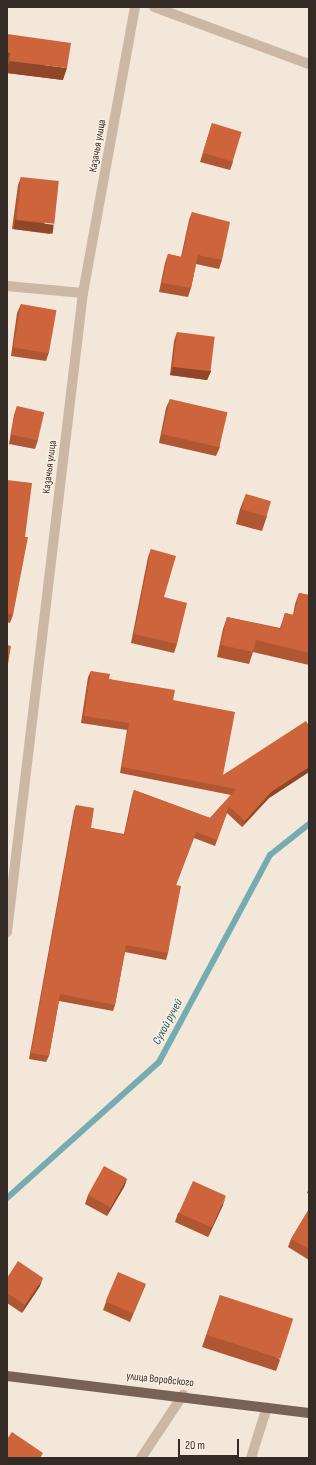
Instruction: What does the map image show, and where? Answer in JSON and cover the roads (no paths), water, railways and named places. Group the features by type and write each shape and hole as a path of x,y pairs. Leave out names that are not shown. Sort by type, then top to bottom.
{"main road":[{"name":"улица Воровского","path":"7,1376 183,1395 309,1413"}],"street":[{"name":"Казачья улица","path":"7,932 83,293 135,7"},
{"path":"154,7 309,64"},
{"path":"7,286 83,293"},
{"path":"141,1458 183,1395"},
{"path":"251,1458 267,1407"}],"waterway":[{"name":"Сухой ручей","path":"7,1198 159,1062 270,855 309,824"}]}
